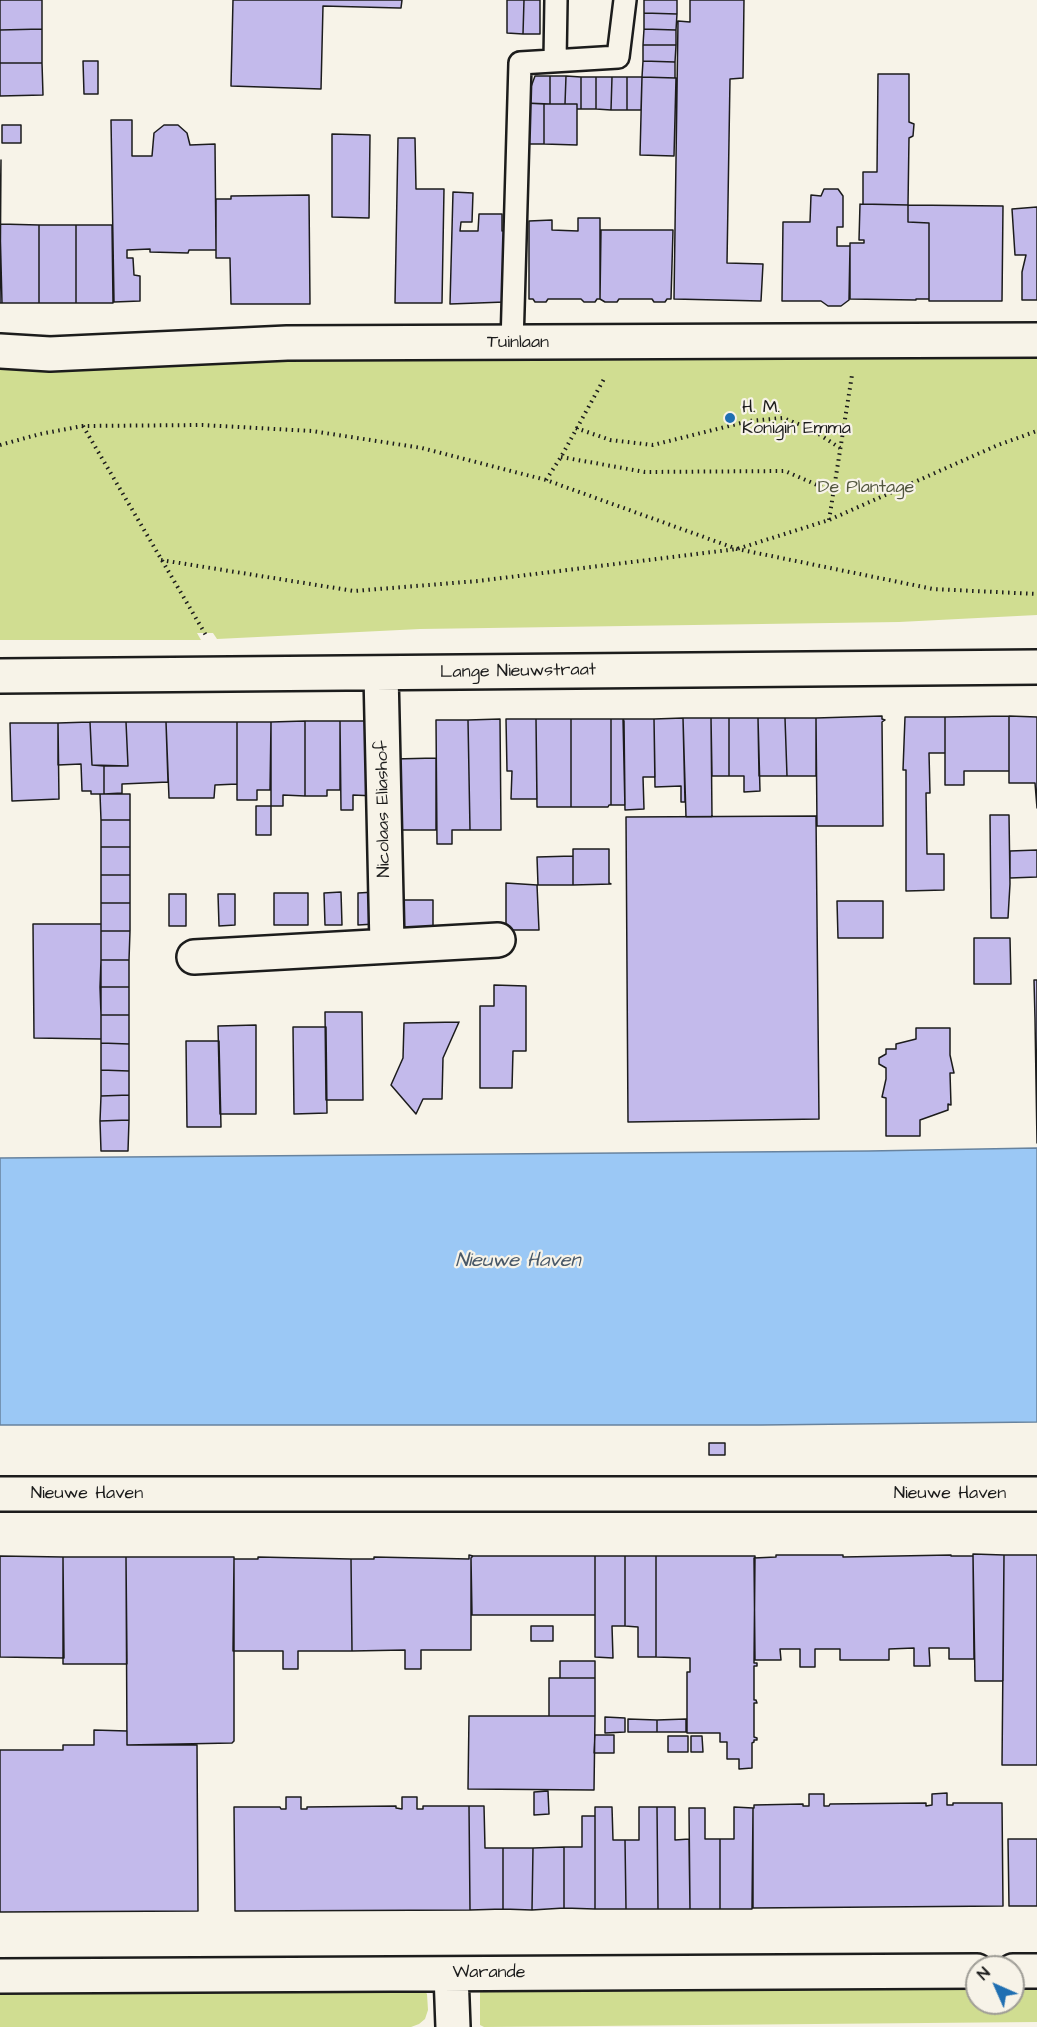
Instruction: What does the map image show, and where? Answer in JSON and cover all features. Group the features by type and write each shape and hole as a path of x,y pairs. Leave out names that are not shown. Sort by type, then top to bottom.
{"street":[{"name":"Tuinlaan","path":"0,351 50,354 287,343 512,344 1037,340"},
{"name":"Lange Nieuwstraat","path":"0,676 1037,667"},
{"name":"Nicolaas Eliashof","path":"381,673 387,945"},
{"path":"194,957 498,940"},
{"name":"Nieuwe Haven","path":"0,1494 1037,1494"},
{"name":"Warande","path":"0,1976 965,1971"},
{"path":"451,1974 453,2027"}],"lane":[{"path":"555,61 556,0"},
{"path":"512,344 520,63 618,57 625,0"}],"path":[{"path":"829,520 858,341"},
{"path":"546,480 624,342"},
{"path":"576,428 610,440 653,446 749,421 783,418 811,429 840,448"},
{"path":"0,445 83,426 202,425 312,431 422,448 546,480 737,549 933,589 1037,594"},
{"path":"83,426 229,674"},
{"path":"161,560 354,591 478,581 737,549 829,520 998,445 1037,431"},
{"path":"561,457 645,472 785,471 833,492"}],"green space":[{"name":"De Plantage","path":"1037,351 1037,615 899,622 420,629 217,639 213,633 197,633 201,640 0,640 0,367 326,358 511,359"},
{"path":"1025,1981 1037,1981 1037,2022 484,2027 480,2025 480,1987 965,1982 965,2015 1025,2015"},
{"path":"0,1987 422,1988 427,1994 428,2010 425,2019 411,2027 0,2027"}],"water":[{"path":"1037,1148 1037,1422 761,1425 0,1425 0,1158"}],"building":[{"path":"0,0 42,0 42,29 0,30"},
{"path":"233,0 402,0 401,8 323,6 321,89 231,86"},
{"path":"507,0 524,0 523,34 507,33"},
{"path":"524,0 540,0 540,34 523,34"},
{"path":"644,0 677,0 677,14 644,13"},
{"path":"690,0 744,0 743,78 730,79 727,263 763,264 761,301 674,299 678,21 690,22"},
{"path":"644,13 677,14 676,30 644,29"},
{"path":"42,29 42,63 0,63 0,30"},
{"path":"644,29 676,30 676,45 643,45"},
{"path":"643,45 676,45 675,62 643,61"},
{"path":"83,61 98,61 98,94 84,94"},
{"path":"643,61 675,62 675,78 642,77"},
{"path":"0,63 42,63 43,95 0,96"},
{"path":"878,74 909,74 909,122 914,124 913,136 909,138 908,205 863,204 863,172 877,172"},
{"path":"535,76 550,76 550,104 525,103"},
{"path":"550,76 566,76 565,104 550,104"},
{"path":"566,76 581,77 581,109 577,109 577,104 565,104"},
{"path":"581,77 596,77 596,109 581,109"},
{"path":"596,77 612,77 611,110 596,109"},
{"path":"612,77 627,77 627,110 611,110"},
{"path":"627,77 642,77 641,110 627,110"},
{"path":"642,77 676,78 674,156 640,155"},
{"path":"525,103 544,104 544,144 525,144"},
{"path":"544,104 577,104 577,145 544,144"},
{"path":"111,120 132,120 132,156 152,156 154,133 164,125 178,125 187,133 190,145 215,144 216,250 189,250 188,253 150,252 150,249 127,250 127,258 133,258 134,275 140,276 140,301 114,302"},
{"path":"2,125 21,125 21,143 2,143"},
{"path":"332,134 370,135 369,218 332,217"},
{"path":"398,138 415,138 416,189 444,189 442,303 395,303"},
{"path":"824,189 838,189 843,196 843,227 837,227 837,246 850,246 849,300 841,306 828,306 821,301 782,301 783,222 810,222 811,195 821,196"},
{"path":"453,192 473,193 472,222 461,222 460,231 478,231 479,214 502,214 502,231 506,230 505,302 450,304"},
{"path":"309,195 310,304 231,304 230,258 216,258 216,199 231,199 231,196"},
{"path":"860,204 908,205 908,222 929,223 929,299 850,299 850,243 864,243 864,240 859,240"},
{"path":"908,205 1003,206 1002,301 929,301 929,223 908,222"},
{"path":"1037,207 1037,300 1022,300 1022,272 1026,255 1015,255 1012,209"},
{"path":"578,218 600,218 600,299 595,302 584,302 581,299 548,299 546,302 535,302 529,299 529,221 552,220 552,230 578,231"},
{"path":"0,224 39,225 39,303 2,303"},
{"path":"39,225 76,225 76,303 39,303"},
{"path":"76,225 112,225 113,303 76,303"},
{"path":"601,230 673,230 671,299 665,302 654,302 652,299 619,299 617,302 605,302 600,299"},
{"path":"0,241 2,303 0,303"},
{"path":"882,716 885,720 882,722 883,826 817,826 816,718"},
{"path":"1009,716 1009,771 964,771 964,785 945,785 945,717"},
{"path":"1009,716 1037,717 1037,808 1035,783 1009,783"},
{"path":"905,717 945,717 945,753 929,753 930,793 926,793 927,854 944,854 944,890 906,891 906,770 903,770"},
{"path":"683,718 711,718 712,817 686,817"},
{"path":"683,718 685,802 681,802 681,786 655,787 654,719"},
{"path":"711,718 729,718 729,776 712,776"},
{"path":"729,718 758,718 760,791 744,792 744,776 729,776"},
{"path":"758,718 785,718 787,776 759,776"},
{"path":"785,718 816,718 816,776 787,776"},
{"path":"500,719 501,830 470,830 468,720"},
{"path":"506,719 536,719 537,799 511,799 512,771 507,771"},
{"path":"536,719 571,719 571,807 537,807"},
{"path":"571,719 611,719 611,805 608,807 571,807"},
{"path":"611,719 623,719 624,721 625,805 611,805"},
{"path":"623,719 654,719 655,777 643,777 644,809 625,810"},
{"path":"436,720 468,720 470,830 452,830 452,844 437,844"},
{"path":"305,721 340,721 340,790 327,790 327,796 305,796"},
{"path":"305,721 305,796 283,795 283,806 271,806 271,722"},
{"path":"340,721 376,721 375,796 353,795 353,810 341,810"},
{"path":"90,722 92,765 104,766 104,794 82,791 81,764 58,765 58,723"},
{"path":"90,722 126,722 128,766 92,765"},
{"path":"126,722 166,722 168,782 122,784 122,793 104,794 104,766 128,766"},
{"path":"166,722 237,722 237,784 215,785 214,798 169,798"},
{"path":"237,722 271,722 270,790 257,790 257,800 237,800"},
{"path":"10,723 58,723 59,799 12,801"},
{"path":"436,758 436,830 394,830 394,759"},
{"path":"100,794 130,794 130,820 101,820"},
{"path":"256,806 271,806 271,835 256,835"},
{"path":"990,815 1009,815 1008,918 991,918"},
{"path":"816,816 819,1119 628,1122 626,817"},
{"path":"101,820 130,820 130,847 101,847"},
{"path":"101,847 130,847 130,875 101,875"},
{"path":"573,849 609,849 609,883 611,884 573,885"},
{"path":"1037,850 1037,877 1010,878 1010,851"},
{"path":"573,856 573,885 538,885 537,857"},
{"path":"101,875 130,875 130,903 101,903"},
{"path":"506,883 537,885 539,930 506,930"},
{"path":"341,892 342,925 325,925 324,893"},
{"path":"375,892 375,924 358,925 358,893"},
{"path":"274,893 308,893 308,925 274,925"},
{"path":"169,894 186,894 186,926 169,926"},
{"path":"218,894 235,894 235,925 219,926"},
{"path":"401,900 433,900 433,931 401,931"},
{"path":"837,901 883,901 883,938 838,938"},
{"path":"101,903 130,903 130,931 101,931"},
{"path":"33,924 101,924 101,1039 34,1038"},
{"path":"101,931 130,931 129,960 101,960"},
{"path":"974,938 1010,938 1011,984 974,984"},
{"path":"101,960 129,960 129,987 100,987"},
{"path":"1034,980 1037,980 1037,1143 1035,1019"},
{"path":"494,985 526,986 526,1051 513,1051 512,1088 480,1088 480,1006 494,1006"},
{"path":"100,987 129,987 129,1015 101,1015"},
{"path":"325,1012 362,1012 363,1100 326,1100"},
{"path":"101,1015 129,1015 129,1044 101,1043"},
{"path":"459,1022 443,1058 442,1099 423,1099 416,1114 391,1085 403,1058 404,1023"},
{"path":"256,1025 256,1114 220,1114 218,1026"},
{"path":"293,1027 326,1027 327,1113 294,1114"},
{"path":"916,1028 950,1028 950,1055 954,1073 950,1073 951,1105 948,1104 948,1110 920,1120 920,1136 886,1136 886,1098 882,1097 886,1068 879,1064 879,1058 886,1054 886,1049 896,1049 896,1044 916,1039"},
{"path":"186,1041 219,1041 221,1127 187,1127"},
{"path":"101,1043 129,1044 129,1071 101,1070"},
{"path":"101,1070 129,1071 129,1095 101,1096"},
{"path":"129,1095 129,1120 100,1121 101,1096"},
{"path":"129,1120 128,1151 101,1151 100,1121"},
{"path":"709,1443 725,1443 725,1455 709,1455"},
{"path":"973,1554 1004,1555 1003,1681 975,1681"},
{"path":"469,1555 473,1556 471,1558 471,1650 421,1650 421,1669 405,1669 405,1650 352,1651 351,1559 374,1559 374,1557 469,1559"},
{"path":"776,1555 973,1556 974,1659 949,1659 949,1648 929,1648 930,1666 914,1666 914,1648 889,1649 889,1660 840,1660 840,1649 815,1649 815,1667 800,1667 800,1649 780,1649 781,1660 755,1660 754,1558 776,1557"},
{"path":"1004,1555 1037,1555 1037,1765 1002,1765"},
{"path":"0,1556 63,1557 64,1658 0,1657"},
{"path":"473,1556 595,1556 595,1615 472,1615 471,1558"},
{"path":"595,1556 625,1556 625,1626 612,1626 613,1658 595,1657"},
{"path":"625,1556 656,1556 656,1657 638,1657 638,1627 625,1626"},
{"path":"656,1556 755,1556 754,1663 757,1663 757,1666 754,1666 754,1700 757,1703 754,1703 754,1737 757,1740 752,1743 752,1768 739,1769 739,1759 727,1759 727,1742 720,1742 720,1733 687,1733 687,1672 690,1672 690,1658 656,1657"},
{"path":"63,1557 126,1557 127,1664 63,1664"},
{"path":"126,1557 234,1557 234,1741 232,1743 127,1745"},
{"path":"258,1557 351,1559 352,1651 298,1651 298,1669 283,1669 283,1651 233,1651 234,1559 258,1559"},
{"path":"531,1626 553,1626 553,1641 531,1641"},
{"path":"560,1661 595,1661 595,1678 560,1678"},
{"path":"549,1678 595,1678 595,1716 549,1716"},
{"path":"469,1716 595,1716 594,1790 468,1789"},
{"path":"605,1717 625,1718 625,1732 605,1733"},
{"path":"628,1719 657,1720 657,1732 628,1732"},
{"path":"686,1719 686,1732 657,1732 657,1720"},
{"path":"94,1730 127,1731 127,1745 197,1745 198,1911 0,1912 0,1750 63,1750 63,1745 94,1745"},
{"path":"595,1735 614,1735 614,1753 594,1753"},
{"path":"668,1736 688,1736 688,1752 668,1752"},
{"path":"691,1736 702,1736 703,1752 691,1752"},
{"path":"548,1791 549,1814 534,1815 534,1792"},
{"path":"947,1793 947,1805 1002,1803 1003,1906 753,1908 754,1805 803,1804 803,1806 809,1806 809,1794 824,1794 824,1806 830,1804 926,1803 926,1806 932,1805 932,1794"},
{"path":"286,1797 301,1797 301,1809 307,1809 307,1807 396,1806 402,1809 402,1797 417,1797 417,1809 423,1809 423,1806 469,1806 470,1910 235,1911 234,1807 286,1809"},
{"path":"469,1806 484,1806 485,1848 503,1848 503,1909 470,1910"},
{"path":"595,1807 612,1807 613,1840 625,1840 626,1909 595,1909"},
{"path":"639,1807 657,1807 658,1909 626,1909 625,1840 639,1840"},
{"path":"657,1807 675,1807 675,1840 689,1839 690,1909 658,1909"},
{"path":"734,1807 753,1808 752,1909 720,1909 720,1839 734,1839"},
{"path":"689,1808 705,1808 705,1839 720,1839 720,1909 690,1909"},
{"path":"582,1816 595,1816 595,1909 564,1908 564,1847 582,1847"},
{"path":"1008,1839 1037,1839 1037,1906 1009,1906"},
{"path":"564,1847 564,1908 532,1910 533,1848"},
{"path":"503,1848 533,1848 532,1910 503,1909"}],"place":[{"name":"H. M. Konigin Emma","path":"730,418"}]}
